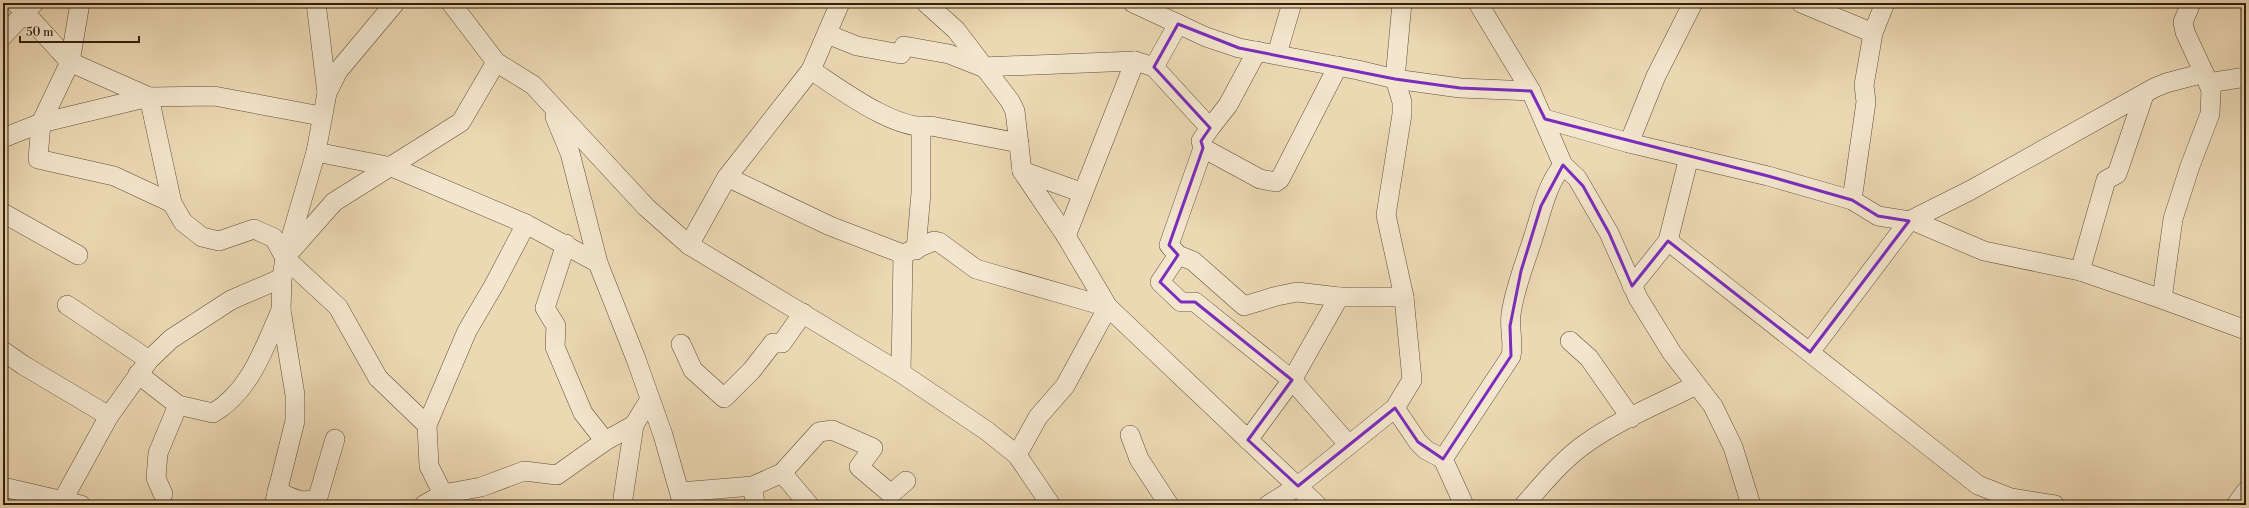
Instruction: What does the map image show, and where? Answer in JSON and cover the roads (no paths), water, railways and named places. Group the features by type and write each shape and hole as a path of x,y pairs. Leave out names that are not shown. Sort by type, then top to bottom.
{"street":[{"path":"80,3 70,62 41,123 38,159 114,176 172,203"},
{"path":"316,3 327,93"},
{"path":"335,439 318,497 313,500 301,501 275,498 295,422 295,395 281,310 282,278 285,258 316,152 327,93 338,71 395,3"},
{"path":"450,3 496,62 533,85 646,207 689,245 803,313 871,357 901,373 987,431 1017,455 1051,505"},
{"path":"689,245 727,177 811,70 840,3"},
{"path":"926,3 956,30 982,67 1010,101 1015,111 1022,171 1066,236 1108,307 1318,505"},
{"path":"1133,3 1222,43 1257,51 1338,66 1395,79 1460,88 1531,91"},
{"path":"1277,54 1292,3"},
{"path":"1268,505 1298,486 1348,444 1395,408 1412,380 1404,297 1386,215 1402,114 1402,102 1395,79 1402,3"},
{"path":"1478,3 1531,91 1563,165 1571,171 1583,186 1609,233 1632,286 1672,353 1713,406 1733,447 1751,505"},
{"path":"1629,143 1656,76 1693,3"},
{"path":"1801,3 1873,33"},
{"path":"1852,200 1866,102 1864,85 1873,33 1885,3"},
{"path":"2162,299 2173,219 2190,166 2210,114 2211,90 2185,32 2183,22 2191,3"},
{"path":"3,36 25,6 70,62 149,97"},
{"path":"1154,66 1178,24"},
{"path":"827,34 857,46 901,54 904,46 949,54 982,67 1136,61 1154,66 1210,128"},
{"path":"1257,51 1228,105 1201,141 1203,148 1169,246 1178,255 1192,261 1244,306 1277,296 1297,292 1340,297 1404,297"},
{"path":"1066,236 1136,61"},
{"path":"285,258 334,202 392,167 461,122 496,62"},
{"path":"1203,148 1260,179 1276,182 1280,180 1338,66"},
{"path":"811,70 869,109 921,128 932,126 1019,143"},
{"path":"1810,352 1909,221 1964,194 2166,83 2206,78 2246,77"},
{"path":"2080,272 2106,180 2118,174 2144,95"},
{"path":"3,138 41,123 149,97 214,96 322,116"},
{"path":"149,97 172,203 183,222 202,237 219,241 254,229 274,238 285,258 338,307 378,378 427,425"},
{"path":"549,103 570,153 598,263 650,399 682,498 754,486 782,473 819,432 832,430 872,448 859,467 891,494 906,481"},
{"path":"1544,119 1629,143 1689,157 1852,200 1878,216 1909,221 1984,251 2080,272 2162,299 2246,330"},
{"path":"901,373 910,252 921,192 921,128"},
{"path":"316,152 392,167 526,224 566,244 598,263"},
{"path":"1632,286 1668,240 1689,157"},
{"path":"1443,459 1512,356 1513,349 1510,326 1521,271 1535,233 1541,206 1555,176 1563,165"},
{"path":"1022,171 1083,193"},
{"path":"727,177 830,226 910,252 934,241 939,242 976,269 1108,307"},
{"path":"3,213 78,256"},
{"path":"448,500 429,466 427,425 467,331 494,285 526,224"},
{"path":"1668,240 1978,485 2011,498 2055,505"},
{"path":"566,244 545,308 556,326 555,347 583,413 606,441"},
{"path":"1178,255 1160,282 1181,302 1195,302 1292,380 1348,444"},
{"path":"62,502 109,416 143,367 171,339 231,300 282,278"},
{"path":"1248,440 1292,380 1340,297"},
{"path":"66,304 143,367 178,404 207,413 217,411 244,385 255,368 281,310"},
{"path":"1017,455 1038,417 1065,386 1108,307"},
{"path":"681,344 693,370 724,398 752,370 773,343 782,343 803,313"},
{"path":"1570,341 1588,358 1631,418"},
{"path":"3,351 23,365 109,416"},
{"path":"1524,505 1565,461 1584,445 1631,418 1696,385"},
{"path":"622,505 634,425 650,399"},
{"path":"163,494 156,478 158,453 178,404"},
{"path":"1395,408 1418,442 1426,450 1443,459 1464,505"},
{"path":"424,505 448,500 524,470 557,475 606,441 634,425"},
{"path":"1130,435 1139,459 1169,505"},
{"path":"782,473 809,505"},
{"path":"754,486 755,505"},
{"path":"3,487 62,502 81,505"},
{"path":"2236,505 2246,491"}]}
